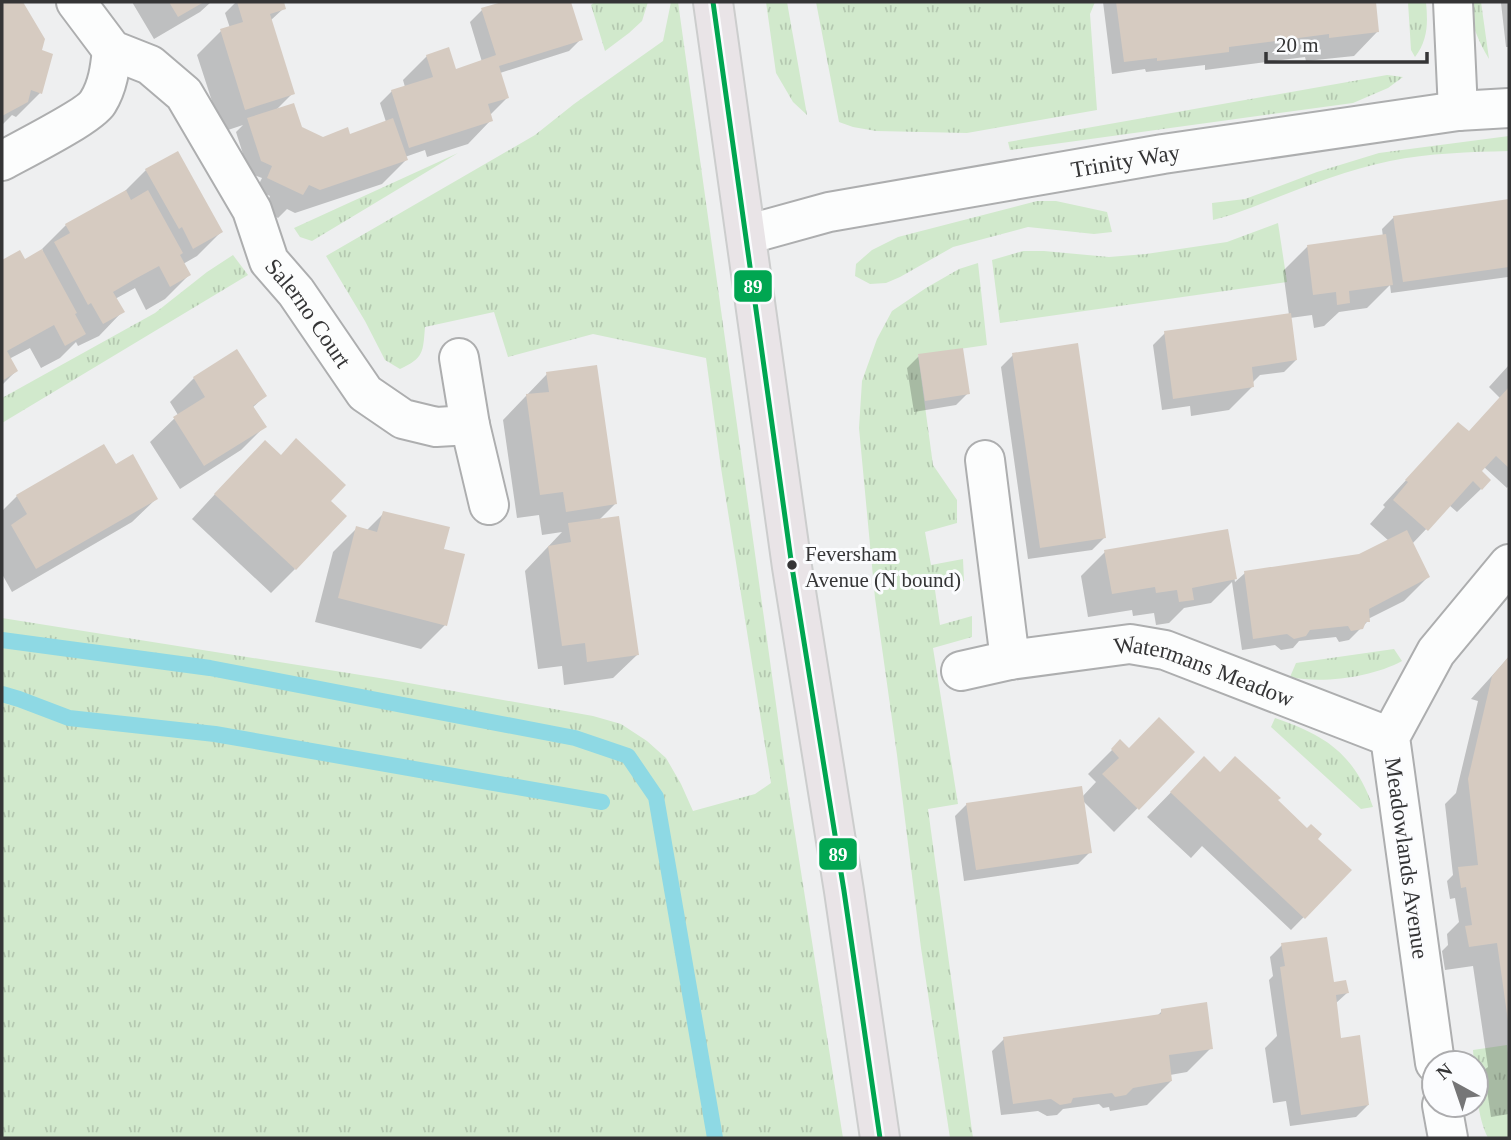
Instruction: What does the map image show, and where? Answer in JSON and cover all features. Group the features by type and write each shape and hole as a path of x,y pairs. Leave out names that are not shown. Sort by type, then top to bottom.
{"main road":[{"path":"713,2 792,567 880,1138"}],"street":[{"path":"2,161 73,121 97,104 108,80 112,50 76,2"},
{"path":"1453,2 1458,111"},
{"name":"Salerno Court","path":"112,50 150,65 184,94 252,210 269,261 296,292 365,393 403,419 436,427 470,425"},
{"name":"Trinity Way","path":"746,234 829,212 1163,154 1458,111 1509,108"},
{"path":"459,358 470,425 489,505"},
{"path":"985,460 1010,660"},
{"name":"Meadowlands Avenue","path":"1433,1049 1390,737 1436,652 1509,564"},
{"name":"Watermans Meadow","path":"961,671 1010,660 1130,644 1165,650 1390,737"},
{"path":"1445,1119 1448,1138"}],"green space":[{"path":"595,2 648,2 642,21 605,51 591,5"},
{"path":"671,2 678,2 787,783 843,1138 2,1138 2,618 392,680 593,716 621,724 647,741 666,758 693,811 755,794 771,783 706,358 593,334 508,357 494,312 425,327 421,353 414,361 400,369 385,360 326,256 535,135 663,41"},
{"path":"766,2 787,2 807,115 793,102 776,73"},
{"path":"816,2 1095,2 1090,14 1097,110 967,133 876,131 839,122"},
{"path":"1408,2 1426,2 1426,31 1415,57 1411,50"},
{"path":"1468,2 1481,2 1489,59 1476,32"},
{"path":"1387,75 1403,77 1388,88 1353,103 1010,150 1008,142"},
{"path":"1509,136 1509,151 1405,158 1370,166 1213,220 1212,203 1245,199 1317,172 1379,153"},
{"path":"458,153 312,241 300,237 294,228"},
{"path":"1037,201 1056,201 1107,212 1112,232 1094,234 1028,227 953,247 886,283 870,284 855,276 856,264 872,250 898,237"},
{"path":"1278,223 1287,282 1000,323 992,260 1023,251 1109,257 1146,254 1227,242"},
{"path":"233,255 248,275 2,423 2,398 155,313"},
{"path":"978,263 987,345 918,355 933,465 957,500 957,523 925,532 931,565 963,559 964,581 935,590 940,625 972,616 972,637 933,648 958,804 928,809 973,1138 950,1138 921,948 875,598 859,428 862,381 877,339 892,311 959,269"},
{"path":"1394,649 1402,661 1363,675 1317,680 1290,677 1296,663"},
{"path":"1275,718 1310,732 1336,749 1357,773 1373,807 1361,809 1271,727"},
{"path":"1507,1045 1509,1138 1488,1138 1484,1129 1481,1119 1490,1119 1490,1049 1480,1049"}],"building":[{"path":"2,2 23,2 45,39 42,50 53,54 42,94 31,90 28,102 2,116"},
{"path":"169,2 204,2 178,17"},
{"path":"237,2 284,2 286,9 270,14 295,94 245,110 220,29 243,22"},
{"path":"502,2 571,2 583,40 499,66 509,98 488,104 493,121 409,148 391,90 433,77 426,55 449,47 456,69 496,55 481,8"},
{"path":"1116,2 1376,2 1379,32 1329,38 1329,34 1229,47 1229,52 1157,61 1157,58 1124,62"},
{"path":"294,103 302,127 323,137 348,127 350,134 393,118 408,160 320,190 309,185 303,195 267,178 272,166 261,161 247,118"},
{"path":"178,151 223,232 193,249 145,169"},
{"path":"126,190 131,200 148,190 183,253 180,255 191,275 170,287 159,266 135,279 113,292 125,312 103,324 91,303 88,305 54,242 70,233 65,224"},
{"path":"1509,199 1509,267 1403,282 1393,216"},
{"path":"1386,234 1393,285 1349,291 1350,303 1337,305 1336,292 1313,295 1307,245"},
{"path":"42,249 86,334 65,346 54,325 7,351 18,371 2,381 2,260 20,250 25,259"},
{"path":"1291,313 1297,360 1252,367 1254,387 1173,399 1164,331"},
{"path":"1078,343 1106,538 1040,548 1012,353"},
{"path":"963,348 970,394 925,401 918,354"},
{"path":"237,349 267,396 253,406 267,427 204,466 173,417 205,397 193,377"},
{"path":"597,365 617,504 566,512 563,492 540,495 526,394 549,392 546,372"},
{"path":"1509,387 1509,468 1496,456 1482,471 1491,480 1482,490 1473,481 1428,531 1393,500 1408,482 1405,480 1458,422 1469,431"},
{"path":"296,438 346,485 331,501 347,516 296,570 214,494 265,440 281,455"},
{"path":"104,444 116,464 133,454 158,499 36,569 11,525 27,514 16,495"},
{"path":"383,511 450,527 444,549 465,554 447,626 338,598 356,526 377,532"},
{"path":"619,516 639,655 587,662 585,643 562,646 548,546 571,542 568,523"},
{"path":"1228,529 1237,579 1192,588 1194,600 1179,602 1177,590 1156,593 1155,587 1112,594 1104,550"},
{"path":"1407,530 1430,577 1369,609 1370,622 1366,622 1363,629 1351,631 1348,626 1310,630 1306,636 1294,639 1287,634 1253,639 1244,571 1359,554"},
{"path":"1509,656 1508,1021 1497,943 1469,947 1465,926 1472,925 1466,887 1461,888 1458,867 1478,865 1468,779 1492,676"},
{"path":"1159,717 1195,752 1139,810 1102,774 1119,758 1111,749 1120,739 1129,748"},
{"path":"1204,756 1220,772 1235,756 1281,798 1278,800 1307,828 1311,824 1322,834 1318,839 1352,870 1305,919 1170,792"},
{"path":"1082,786 1092,853 976,870 966,803"},
{"path":"1327,937 1334,982 1346,980 1349,993 1336,995 1341,1038 1360,1035 1369,1105 1301,1115 1280,967 1285,966 1281,943"},
{"path":"1207,1002 1213,1049 1169,1055 1172,1081 1133,1088 1126,1095 1115,1097 1112,1093 1073,1098 1071,1103 1060,1105 1051,1099 1013,1104 1003,1037 1161,1014 1161,1009"}],"waterway":[{"path":"2,640 210,668 575,738 628,756 656,797 715,1138"},
{"path":"2,694 69,718 215,734 602,802"}],"transit line":[{"name":"89","path":"713,2 792,567 880,1138"}],"place":[{"name":"Feversham Avenue (N bound)","path":"792,565"}]}
